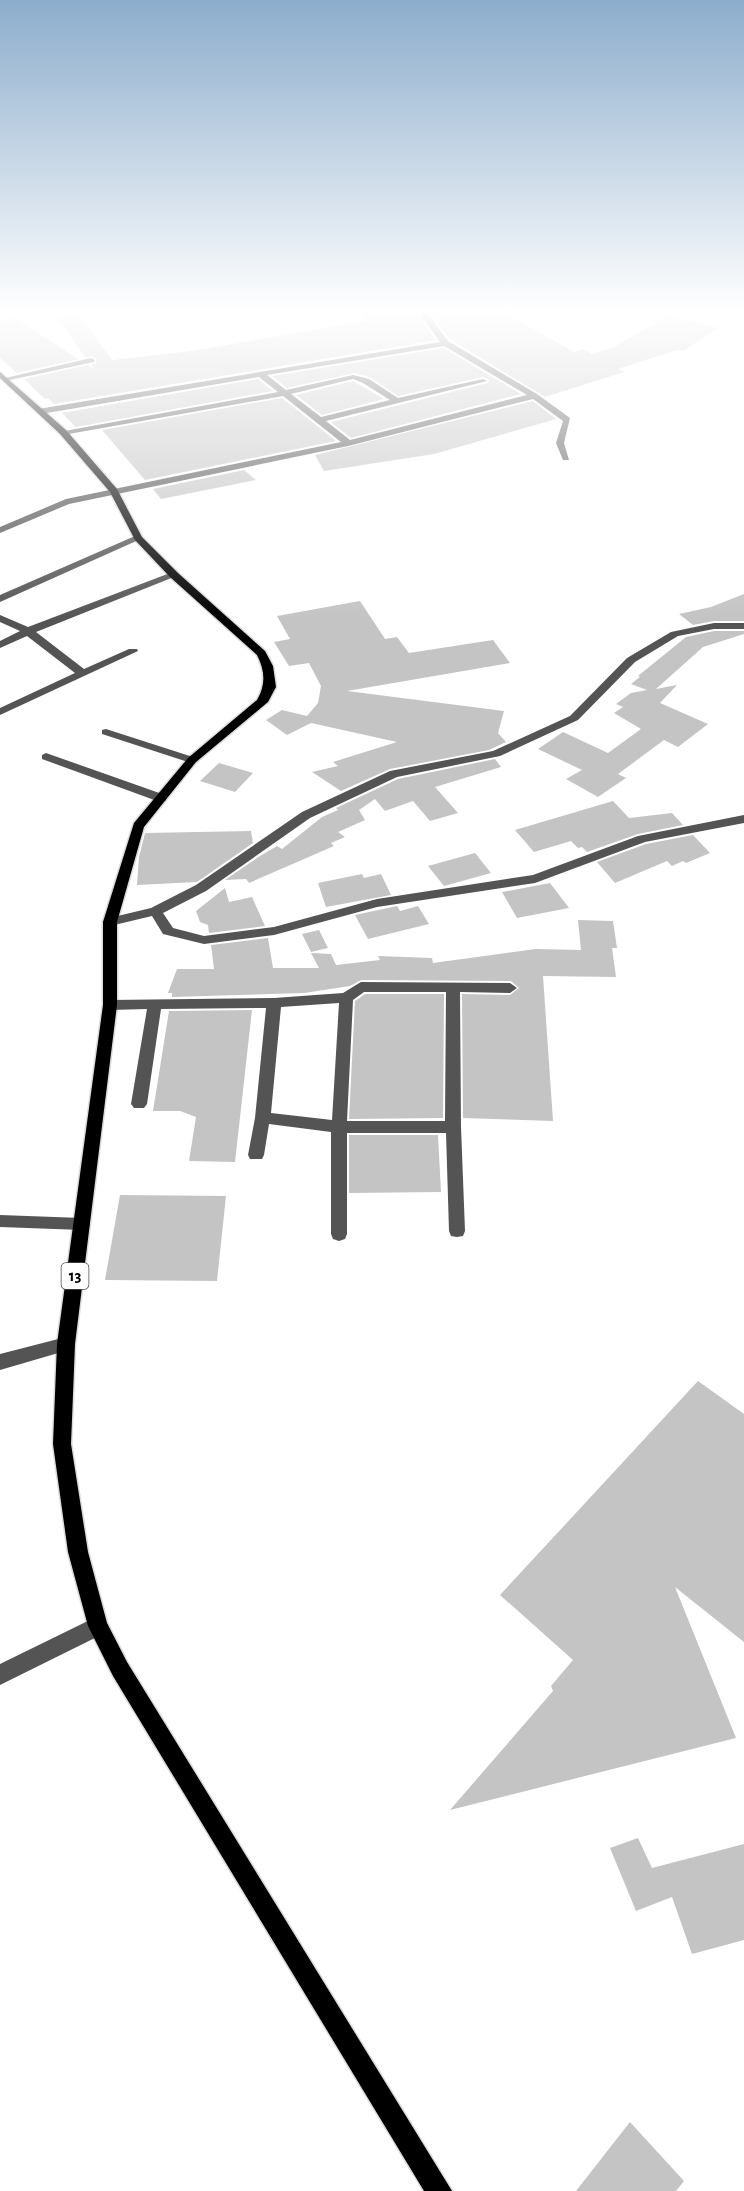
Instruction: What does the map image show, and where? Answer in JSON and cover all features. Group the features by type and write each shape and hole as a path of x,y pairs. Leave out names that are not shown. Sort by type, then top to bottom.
{"main road":[{"name":"13","path":"45,415 114,491 138,538 174,575 261,653 268,666 270,687 262,702 192,760 138,826 110,922 110,1005 66,1344 62,1444 78,1552 98,1626 120,1670 440,2191"}],"street":[{"path":"63,432 158,415"},
{"path":"314,415 348,443"},
{"path":"320,420 338,415"},
{"path":"0,530 66,502 348,443 458,415"},
{"path":"560,415 567,420 560,443 566,458"},
{"path":"0,599 138,538"},
{"path":"0,645 28,631 174,575"},
{"path":"0,618 28,631 83,674"},
{"path":"110,922 155,911 201,888 306,815 384,778 394,774 496,754 574,718 631,660 675,634 714,626 744,626"},
{"path":"0,712 134,651"},
{"path":"106,732 192,760"},
{"path":"46,757 161,798"},
{"path":"155,911 168,931 204,940 274,931 376,903 535,879 642,839 744,819"},
{"path":"110,1005 274,1003 346,998 361,987 510,988"},
{"path":"453,989 453,1127 457,1231"},
{"path":"339,1234 339,1126 346,998"},
{"path":"256,1155 263,1118 274,1003"},
{"path":"140,1104 155,1005"},
{"path":"263,1118 339,1126 453,1127"},
{"path":"0,1221 82,1224"},
{"path":"0,1362 66,1344"},
{"path":"0,1675 98,1626"}],"building":[{"path":"64,415 140,415 76,427"},
{"path":"185,415 304,415 336,441 145,480 102,430"},
{"path":"358,415 439,415 351,438 331,422"},
{"path":"475,415 551,415 556,419 434,454 324,471 315,455"},
{"path":"244,470 256,480 161,499 153,489"},
{"path":"744,594 744,621 714,621 693,625 679,614 711,607"},
{"path":"360,601 385,639 397,637 409,653 493,640 510,663 347,691 504,711 498,733 506,742 489,750 390,769 341,791 312,772 338,766 333,762 397,742 311,723 287,735 266,720 282,710 307,716 318,703 321,686 309,663 289,666 274,642 290,639 277,616"},
{"path":"714,631 744,631 744,634 703,647 656,689 677,685 660,703 708,724 678,747 664,740 618,774 626,778 598,797 566,779 582,770 538,749 563,732 608,753 641,729 614,713 623,707 616,704 631,693 647,690 631,684 686,637"},
{"path":"495,759 501,767 435,787 458,813 430,821 413,801 385,811 375,799 359,810 365,820 338,832 345,837 331,843 334,846 249,883 246,879 225,880 277,846 282,849 322,817 338,810 336,808 398,779"},
{"path":"219,763 253,773 235,792 200,781"},
{"path":"613,801 629,818 672,813 683,825 638,834 587,852 582,847 578,848 571,841 534,852 515,830"},
{"path":"251,831 253,843 197,882 137,885 139,857 145,833"},
{"path":"693,835 710,853 672,866 667,861 615,883 597,862 646,844"},
{"path":"475,853 491,873 444,886 428,866"},
{"path":"362,874 364,878 381,874 391,895 326,907 318,883"},
{"path":"550,883 569,908 517,918 502,892"},
{"path":"225,888 229,902 252,897 265,926 209,933 208,925 200,922 196,911"},
{"path":"397,906 400,911 418,906 429,924 368,939 355,915"},
{"path":"578,920 613,921 617,948 612,948 616,977 543,976 553,1121 463,1118 462,994 510,995 519,988 511,981 361,980 350,986 304,993 172,997 172,993 168,993 177,969 214,969 211,945 268,938 273,968 319,968 311,953 331,954 336,965 380,960 378,956 432,958 433,963 536,949 581,950"},
{"path":"319,930 328,948 311,952 302,934"},
{"path":"365,994 444,994 443,1118 349,1119 355,1001"},
{"path":"252,1010 235,1162 189,1161 196,1117 180,1111 153,1111 169,1011"},
{"path":"349,1135 438,1135 441,1192 349,1193"},
{"path":"120,1195 226,1196 217,1281 105,1280"},
{"path":"698,1381 744,1414 744,1642 675,1587 736,1738 450,1810 553,1691 551,1686 573,1660 500,1595"},
{"path":"638,1838 652,1868 744,1844 744,1940 692,1954 672,1897 636,1911 610,1848"},
{"path":"630,2122 684,2181 676,2191 576,2191"}]}
